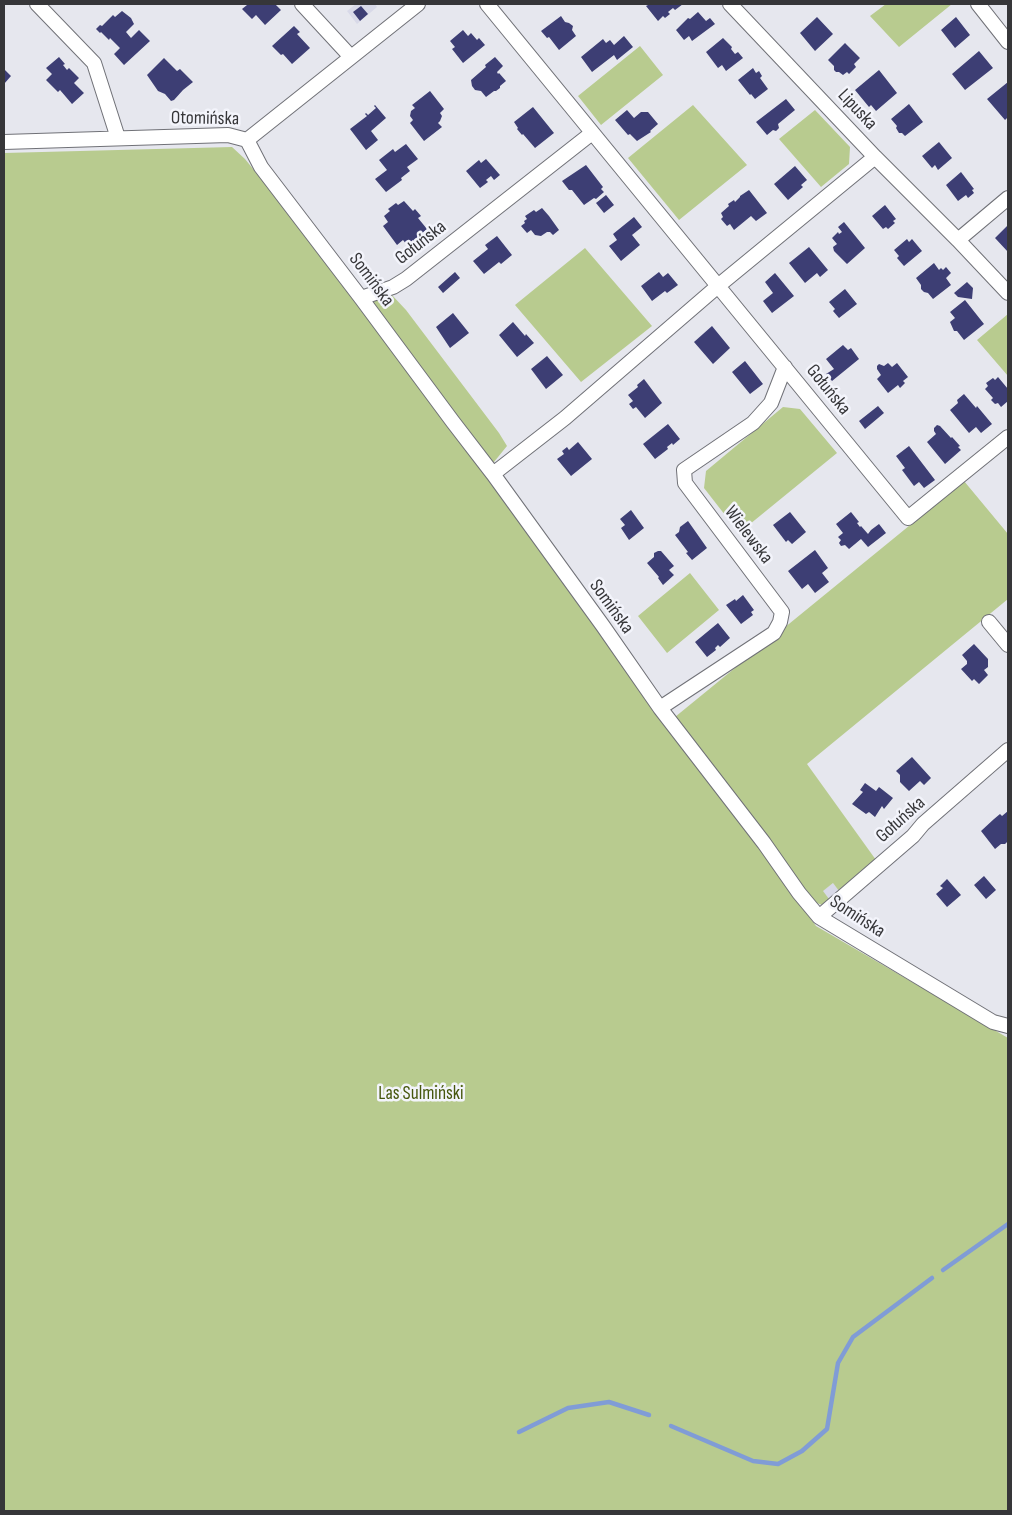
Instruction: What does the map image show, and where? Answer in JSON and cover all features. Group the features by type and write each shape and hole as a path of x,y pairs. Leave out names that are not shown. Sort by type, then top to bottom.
{"street":[{"path":"37,4 94,63 118,138"},
{"path":"302,4 351,57"},
{"name":"Otomińska","path":"4,142 228,136 247,140 418,4"},
{"name":"Gołuńska","path":"487,4 908,518 1008,436"},
{"name":"Lipuska","path":"730,4 875,157 1008,293"},
{"path":"978,4 1008,42"},
{"name":"Gołuńska","path":"361,298 393,287 406,279 592,133"},
{"name":"Somińska","path":"247,140 261,167 493,474 660,708 764,842 818,917 993,1022 1008,1026"},
{"path":"493,474 564,418 718,286 875,157"},
{"path":"958,240 1008,198"},
{"name":"Wielewska","path":"660,708 774,632 780,622 782,612 685,483 684,470 753,423 771,403 785,368"},
{"path":"989,622 1008,645"},
{"name":"Gołuńska","path":"818,917 913,836 923,824 1008,750"}],"shaded area":[{"path":"356,4 375,4 377,7 357,24 347,11"},
{"path":"833,883 839,891 829,899 822,891"}],"green space":[{"path":"886,4 952,4 899,47 870,16"},
{"path":"640,46 663,75 601,125 578,96"},
{"path":"693,105 747,165 679,220 628,158"},
{"path":"815,110 850,147 849,164 821,187 779,139"},
{"name":"Las Sulmiński","path":"232,147 245,159 291,216 355,300 378,300 391,294 406,310 499,433 507,446 485,473 816,926 1008,1038 1008,1511 4,1511 4,153"},
{"path":"585,248 652,326 581,382 515,305"},
{"path":"1008,314 1008,376 977,340"},
{"path":"783,407 800,409 837,453 739,533 704,488 706,471"},
{"path":"964,481 1008,534 1008,599 807,764 876,860 839,891 833,883 823,891 829,899 822,905 812,901 675,717"},
{"path":"690,573 719,610 667,653 638,616"}],"building":[{"path":"246,4 275,4 281,10 265,25 256,15 252,19 242,9"},
{"path":"650,4 683,4 675,10 673,8 668,12 670,14 665,18 663,16 658,21 646,6"},
{"path":"361,6 368,14 360,21 353,12"},
{"path":"122,11 131,18 134,24 126,32 131,38 139,30 150,41 124,65 114,54 120,48 110,38 109,40 96,29 113,15 115,17"},
{"path":"698,12 706,21 710,18 715,24 692,41 689,36 684,40 676,30 688,18 690,19"},
{"path":"561,16 565,22 573,26 572,30 576,36 559,50 549,37 547,38 541,31"},
{"path":"817,17 833,34 815,51 800,33"},
{"path":"956,17 970,35 955,48 941,30"},
{"path":"294,26 300,32 297,34 310,48 292,64 272,46"},
{"path":"463,30 468,36 471,33 477,40 479,38 485,45 463,63 452,49 455,47 450,41"},
{"path":"624,36 633,47 617,60 614,55 592,72 581,57 603,39 606,43 610,40 614,45"},
{"path":"723,38 732,47 731,49 735,54 738,52 743,58 726,71 722,65 718,68 706,52"},
{"path":"845,43 860,58 854,64 856,67 849,74 847,72 843,75 834,70 834,66 828,60"},
{"path":"979,51 993,68 965,90 952,74"},
{"path":"59,57 67,70 69,68 79,78 74,83 84,93 72,104 60,90 58,92 46,80 52,74 46,68"},
{"path":"495,57 503,66 497,72 506,81 500,88 486,97 481,91 475,90 471,80"},
{"path":"164,58 177,71 180,69 193,82 171,101 165,94 158,91 147,75"},
{"path":"753,68 756,73 759,71 762,76 760,78 768,89 755,99 738,80"},
{"path":"4,69 11,76 4,84"},
{"path":"879,70 897,93 876,111 871,105 869,107 855,90"},
{"path":"1008,82 1008,117 1005,120 987,99"},
{"path":"430,91 444,109 440,113 442,116 438,123 442,127 424,141 410,123 413,120 410,116 411,111 415,108 412,105"},
{"path":"786,99 795,110 778,124 779,128 776,131 773,130 767,135 756,122"},
{"path":"909,104 923,122 905,136 899,133 896,128 897,126 891,119"},
{"path":"375,105 386,118 371,131 378,140 366,150 350,129 367,116 366,113 368,115 376,108"},
{"path":"533,107 554,133 535,148 517,129 514,122"},
{"path":"627,110 634,118 641,112 648,112 658,124 651,132 637,141 630,134 628,135 615,120"},
{"path":"939,142 952,158 938,170 935,165 932,168 922,156"},
{"path":"406,144 418,159 407,167 410,171 401,178 402,180 386,192 375,179 387,170 379,160 393,149 395,152"},
{"path":"486,159 500,175 494,180 491,176 486,180 488,182 480,188 466,171 479,160 481,163"},
{"path":"586,165 603,187 601,189 604,192 596,199 594,198 584,205 562,181"},
{"path":"795,166 807,180 801,185 803,187 788,200 774,184"},
{"path":"961,172 974,189 972,190 974,193 968,198 966,195 958,201 946,185"},
{"path":"749,190 767,213 756,221 751,216 734,230 730,224 727,226 721,219 723,217 721,213 729,206 728,204 734,200 735,202"},
{"path":"606,195 614,205 604,213 596,203"},
{"path":"404,201 413,211 415,209 421,216 418,218 427,229 421,234 423,236 415,243 413,240 407,245 403,240 397,245 383,226 388,222 384,216 390,211 388,209 396,203 398,205"},
{"path":"885,205 896,219 893,221 895,223 888,229 886,227 883,229 872,216"},
{"path":"542,208 559,230 553,235 547,232 541,236 535,235 531,230 527,233 521,226 527,219 525,216 534,210 536,212"},
{"path":"634,217 642,227 632,235 640,245 621,261 609,246 617,240 613,234"},
{"path":"844,222 865,248 847,264 834,251 833,247 837,244 832,238 838,232 839,234 842,232 838,227"},
{"path":"1008,225 1008,252 995,238"},
{"path":"497,236 512,255 501,264 499,262 484,274 473,261 488,249 485,245"},
{"path":"907,239 909,242 912,239 922,251 904,266 897,258 899,256 894,250"},
{"path":"809,247 828,270 820,277 817,273 805,283 789,263"},
{"path":"934,263 939,270 941,268 943,270 946,267 951,273 946,278 951,285 933,299 921,289 921,285 916,278"},
{"path":"455,272 460,278 443,293 438,287"},
{"path":"659,272 663,277 668,273 678,285 667,293 665,291 652,301 641,286"},
{"path":"775,273 794,296 772,313 763,301 773,293 765,282"},
{"path":"967,282 973,288 972,299 958,297 954,293"},
{"path":"845,289 857,304 839,318 829,302"},
{"path":"965,300 984,324 964,340 957,331 954,331 950,322 955,318 950,312"},
{"path":"453,313 469,333 450,348 436,327"},
{"path":"513,322 534,343 517,357 499,335"},
{"path":"712,326 730,348 713,364 694,342"},
{"path":"843,345 848,350 851,348 859,359 832,381 826,374 834,369 826,359"},
{"path":"547,356 563,375 546,389 531,369"},
{"path":"745,361 763,384 750,394 732,372"},
{"path":"888,363 892,367 897,363 908,377 903,381 905,383 900,388 898,385 888,393 877,379 881,375 877,366 879,364 884,366"},
{"path":"998,377 1008,389 1008,401 1001,407 998,403 995,404 991,400 993,398 985,389 988,386 986,383"},
{"path":"644,379 662,403 645,418 636,407 633,409 629,404 633,401 628,395"},
{"path":"964,394 992,424 981,433 976,427 969,433 950,410"},
{"path":"878,406 884,413 865,429 859,421"},
{"path":"668,424 680,439 667,447 668,449 655,459 643,444"},
{"path":"937,425 952,437 961,450 945,464 927,442 936,434 934,428"},
{"path":"578,442 592,459 571,476 557,459 564,454 562,451 567,447 569,450"},
{"path":"909,446 935,480 924,488 919,482 914,486 902,470 905,468 896,456"},
{"path":"631,510 644,528 629,540 621,528 625,525 620,519"},
{"path":"790,512 806,532 792,544 788,540 786,542 773,525"},
{"path":"851,512 859,522 857,523 860,527 868,534 879,524 886,533 868,547 861,539 849,549 845,545 841,546 839,543 841,540 838,537 843,533 836,524"},
{"path":"688,521 707,548 692,560 675,535 679,532 680,527"},
{"path":"815,550 828,568 822,573 829,582 815,593 808,584 802,589 788,571"},
{"path":"661,551 674,566 669,570 674,575 663,585 647,563 654,557 654,553"},
{"path":"743,595 754,610 751,612 753,615 741,624 726,605 735,599 736,601"},
{"path":"718,623 730,638 720,647 718,645 715,648 716,650 707,657 695,642"},
{"path":"974,644 988,659 988,667 984,670 988,675 979,684 974,679 972,681 961,669 967,664 962,655"},
{"path":"912,757 931,778 924,785 920,781 909,791 900,782 900,775 896,771"},
{"path":"865,783 876,791 879,787 893,798 884,809 882,806 875,817 869,812 866,814 852,804 863,792 860,790"},
{"path":"1008,811 1008,841 995,849 981,831 1000,814 1002,816"},
{"path":"984,876 996,890 986,899 974,885"},
{"path":"947,879 961,895 947,907 936,894 943,888 940,886"}],"waterway":[{"path":"943,1270 1008,1224"},
{"path":"671,1426 753,1461 778,1464 802,1451 827,1429 838,1363 853,1337 932,1278"},
{"path":"519,1432 568,1408 609,1402 649,1415"}]}
